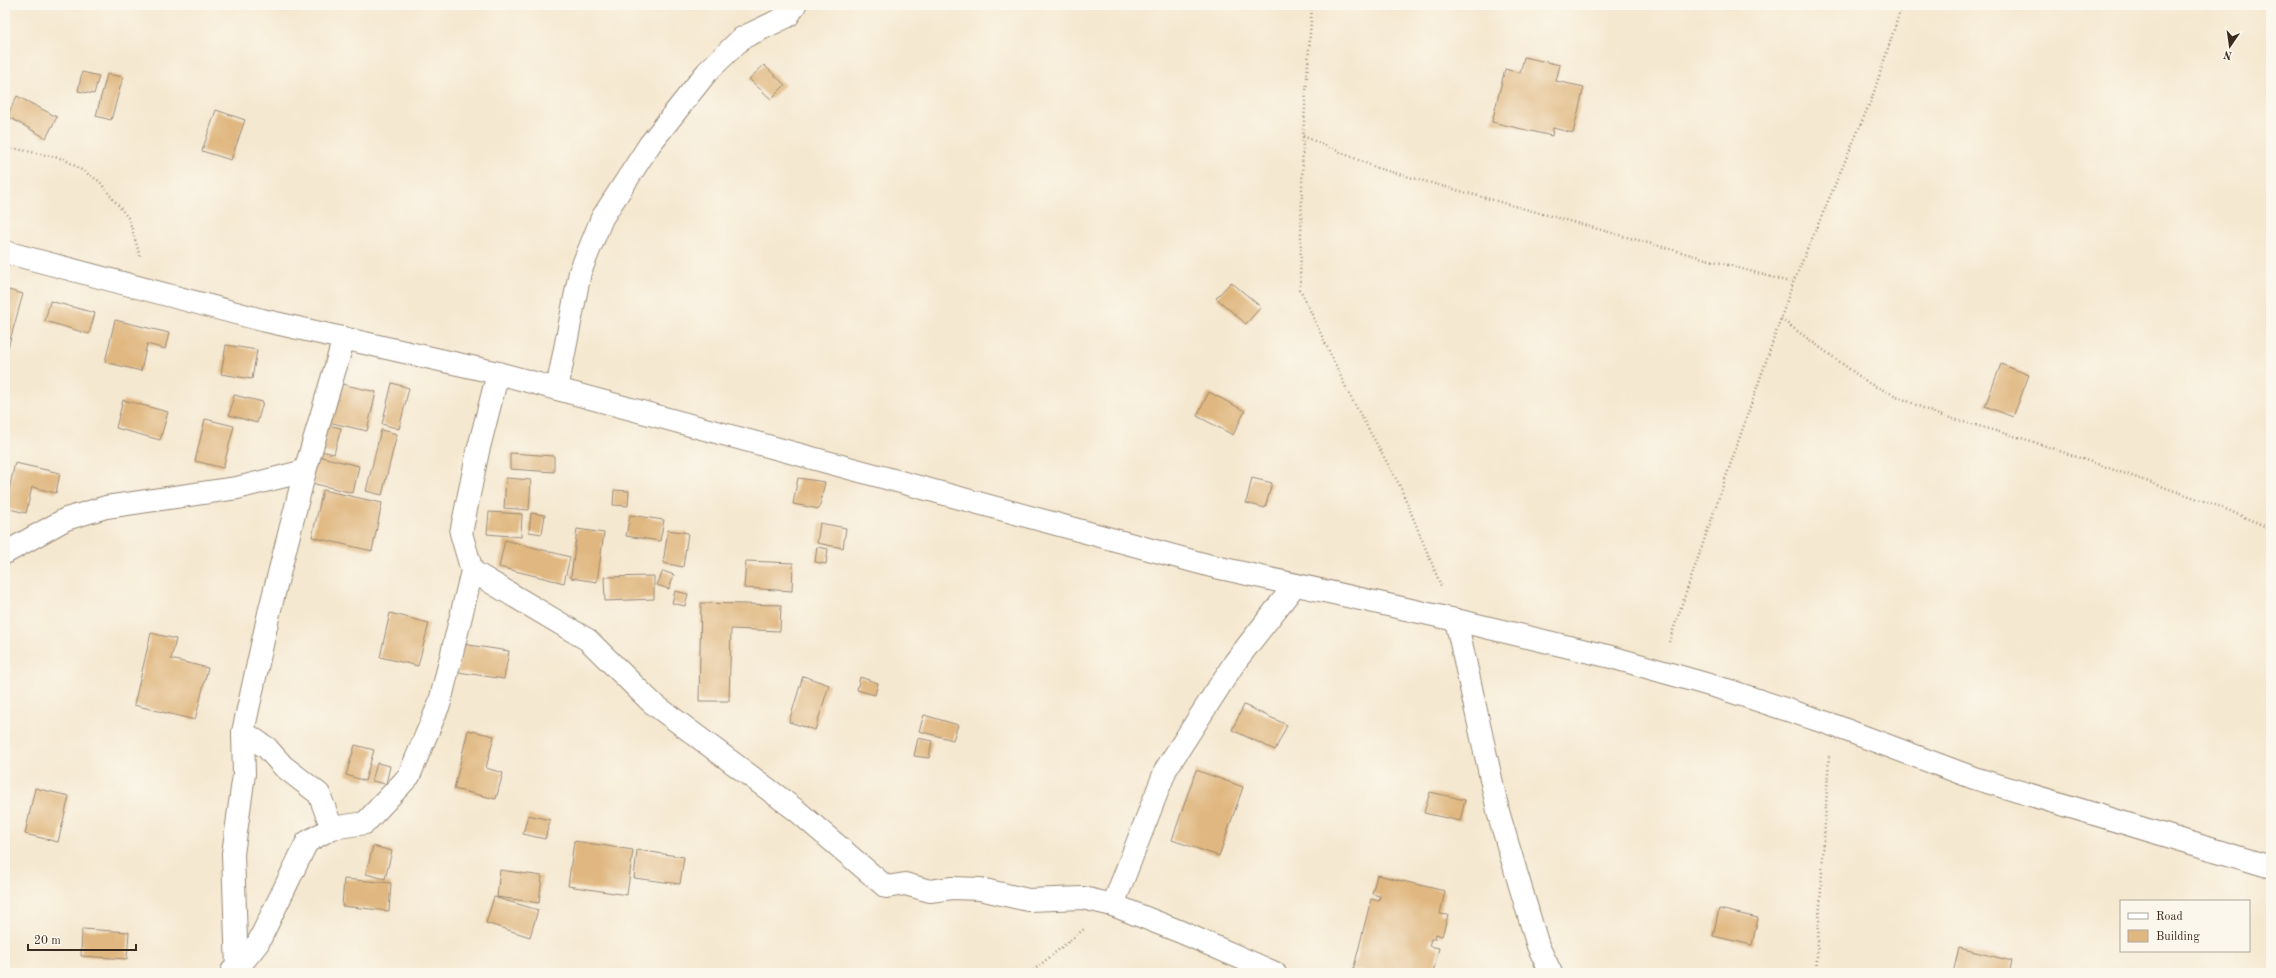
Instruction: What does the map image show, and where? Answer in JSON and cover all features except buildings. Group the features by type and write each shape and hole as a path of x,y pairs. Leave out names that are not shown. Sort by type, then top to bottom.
{"street":[{"path":"558,389 580,272 602,218 650,144 707,72 742,38 788,16 795,5"},
{"path":"5,252 262,320 498,373 1211,566 1456,620 1659,671 1830,724 1974,778 2271,867"},
{"path":"232,971 233,854 244,774 243,732 269,613 305,472 344,338"},
{"path":"232,971 258,943 307,842 332,828 365,823 409,776 440,702 472,571 461,532 478,451 498,373"},
{"path":"5,553 66,519 106,507 237,488 305,472"},
{"path":"472,571 588,640 652,702 796,810 886,887 905,884 930,891 952,888 980,889 1028,900 1083,898 1113,905 1181,932 1275,973"},
{"path":"1113,905 1166,769 1235,662 1295,585"},
{"path":"1456,620 1499,815 1538,946 1551,973"},
{"path":"243,732 267,748 283,766 319,794 332,828"}],"path":[{"path":"1312,5 1303,136 1300,289 1349,394 1400,486 1456,620"},
{"path":"1659,671 1792,282 1872,98 1902,5"},
{"path":"1303,136 1377,168 1792,282"},
{"path":"5,152 17,150 64,159 99,181 129,219 147,290"},
{"path":"1780,319 1870,384 1936,414 2050,448 2221,507 2271,529"},
{"path":"1816,973 1830,724"},
{"path":"1030,973 1113,905"}]}
